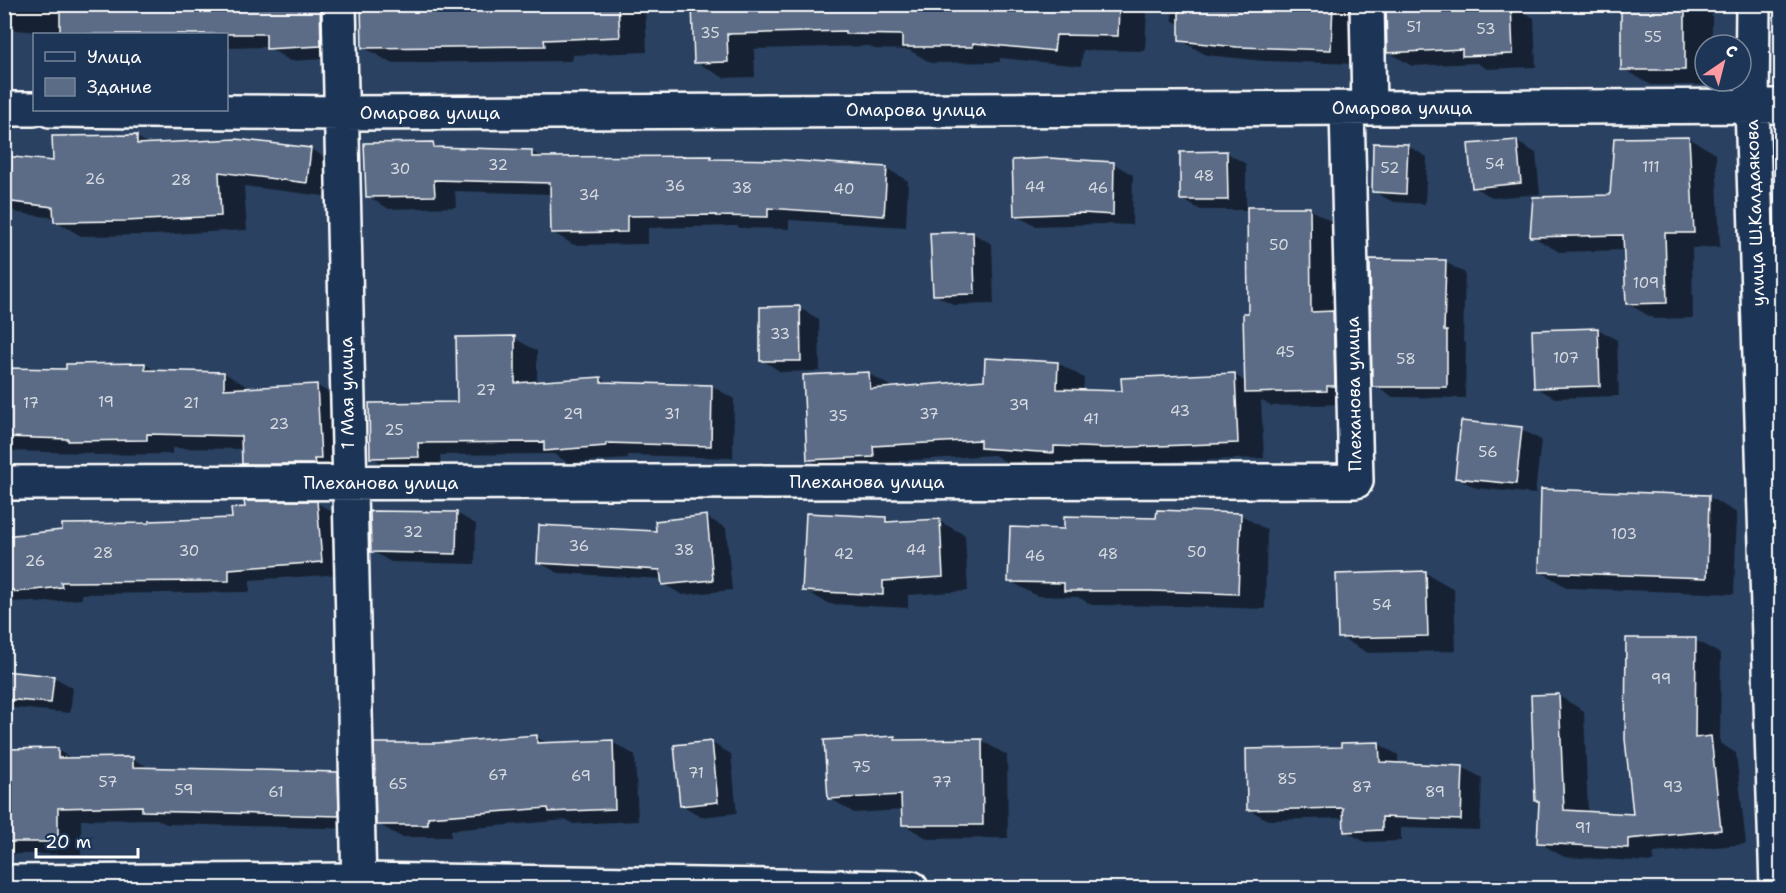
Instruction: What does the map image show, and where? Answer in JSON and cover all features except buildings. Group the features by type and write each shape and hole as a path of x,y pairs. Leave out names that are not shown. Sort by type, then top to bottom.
{"street":[{"name":"1 Мая улица","path":"339,4 359,884"},
{"name":"Плеханова улица","path":"4,483 1356,481 1358,108 1367,4"},
{"name":"улица Ш.Калдаякова","path":"1753,4 1767,106 1777,888"},
{"name":"Омарова улица","path":"147,111 341,113 1767,106"},
{"path":"4,109 33,109"},
{"path":"4,882 911,888"}]}
